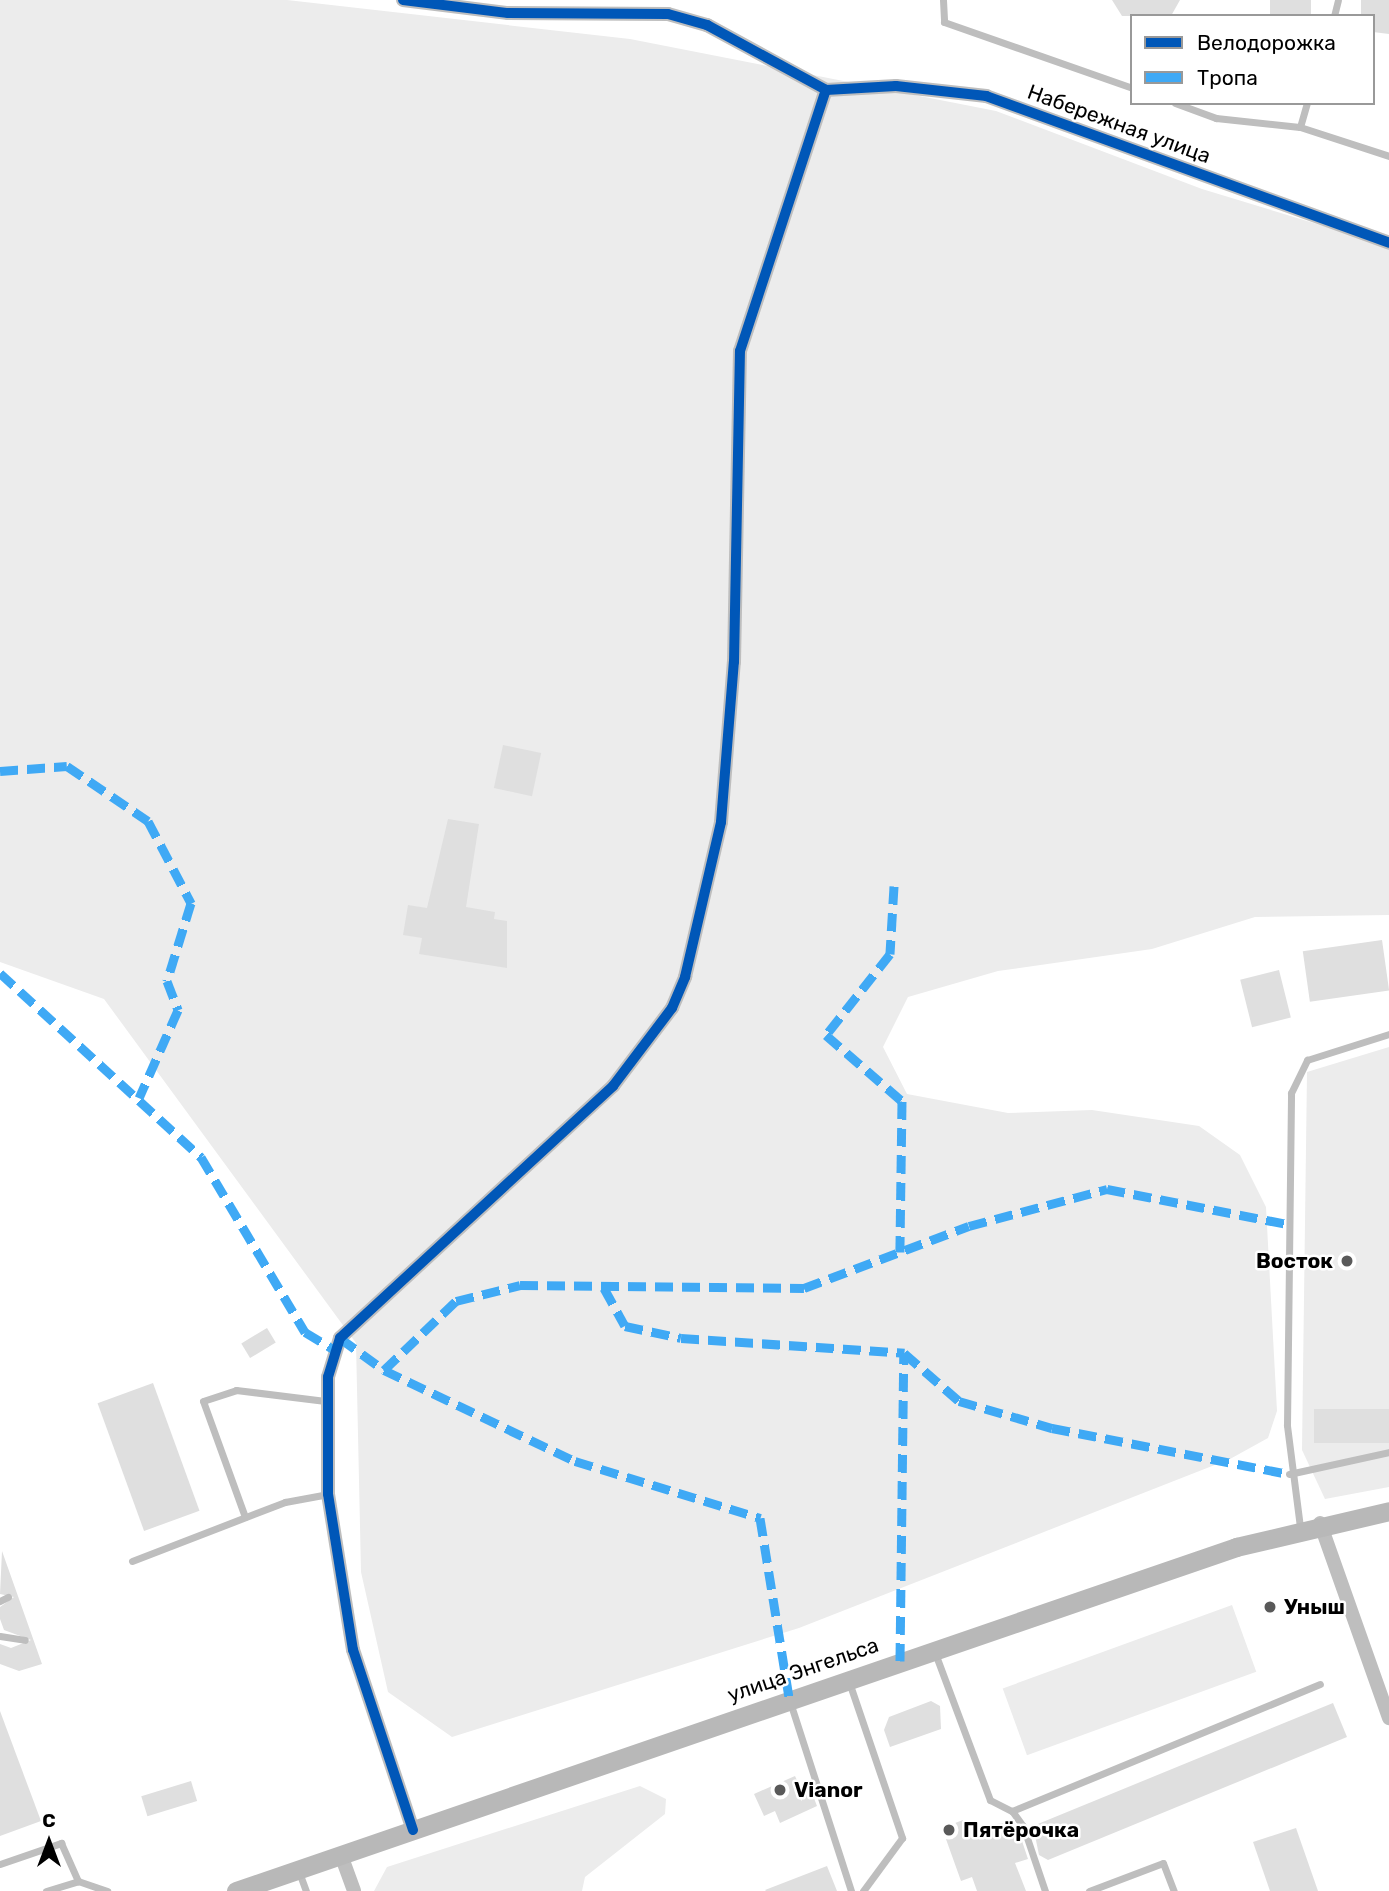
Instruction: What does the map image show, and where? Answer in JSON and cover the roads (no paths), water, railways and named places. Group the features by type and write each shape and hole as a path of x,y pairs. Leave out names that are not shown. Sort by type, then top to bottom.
{"main road":[{"name":"улица Энгельса","path":"236,1891 259,1887 298,1870 789,1698 1300,1527 1389,1511"}],"street":[{"path":"403,0 508,13 668,14 707,25 826,90 740,351 734,662 722,822 685,977 672,1008 613,1086 340,1338 325,1401 328,1494 353,1650 413,1830"},
{"name":"Набережная улица","path":"826,90 896,86 986,96 1389,243"},
{"path":"1320,1523 1389,1718"},
{"path":"341,1855 354,1891"}],"lane":[{"path":"943,0 944,22 1130,87"},
{"path":"1180,105 1216,118 1300,127 1389,156"},
{"path":"1300,127 1306,105"},
{"path":"1300,1527 1289,1474 1291,1093 1307,1060 1389,1034"},
{"path":"245,1517 203,1401 236,1390 325,1401"},
{"path":"1289,1474 1389,1452"},
{"path":"132,1561 245,1517 328,1494"},
{"path":"0,1636 25,1640"},
{"path":"934,1650 990,1800 1012,1811 1045,1891"},
{"path":"848,1679 902,1838 863,1891"},
{"path":"1012,1811 1320,1684"},
{"path":"789,1698 851,1891"},
{"path":"0,1864 61,1843 78,1881"},
{"path":"1089,1891 1163,1863 1174,1891"},
{"path":"298,1870 306,1891"},
{"path":"46,1891 78,1881 107,1891"}],"place":[{"name":"Восток","path":"1347,1261"},
{"name":"Уныш","path":"1270,1607"},
{"name":"Vianor","path":"780,1790"},
{"name":"Пятёрочка","path":"949,1830"}]}
